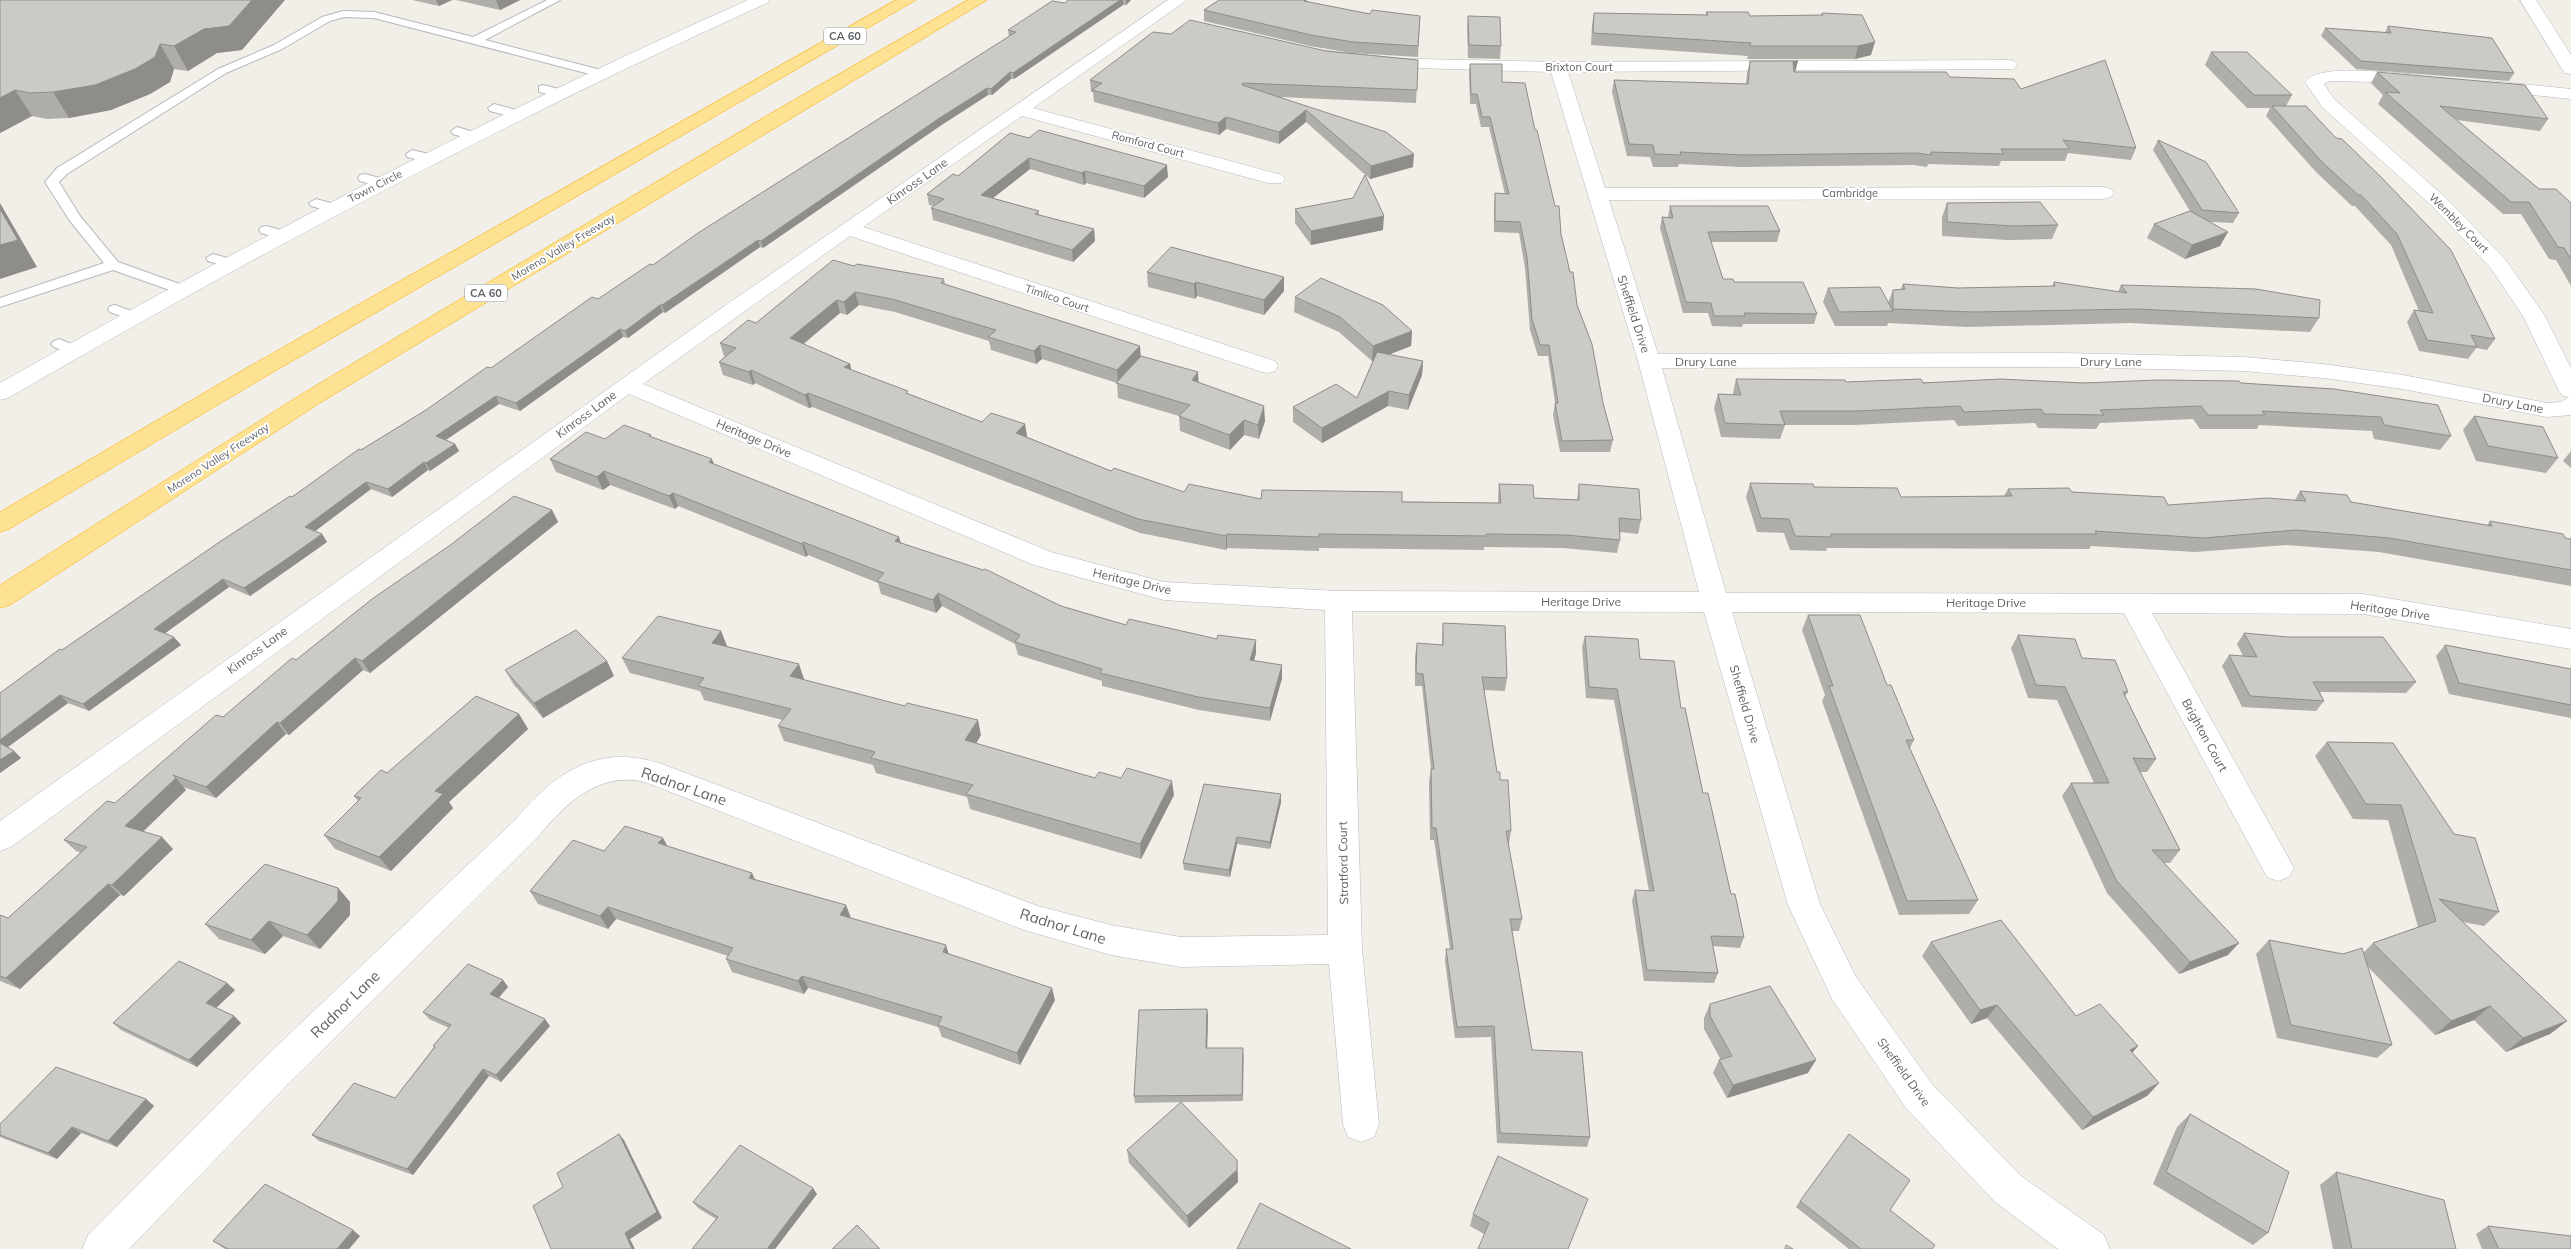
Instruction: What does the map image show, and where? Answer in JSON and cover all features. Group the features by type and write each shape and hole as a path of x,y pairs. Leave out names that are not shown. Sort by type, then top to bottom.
{"highway":[{"path":"782,71 894,0"},
{"name":"CA 60","path":"0,524 260,370 908,0"},
{"name":"Moreno Valley Freeway","path":"0,598 310,399 774,119 979,0"}],"street":[{"name":"Town Circle","path":"5,386 66,347 134,317 183,290 221,260 324,205 465,134 516,114 551,91 601,73 761,0"},
{"path":"2528,0 2571,69"},
{"name":"Kinross Lane","path":"0,838 283,631 627,385 1021,110 1170,12"},
{"name":"Brixton Court","path":"1362,60 1409,64 1558,67 2008,65"},
{"name":"Sheffield Drive","path":"1558,67 1649,362 1714,601 1804,905 1844,988 1918,1096 2008,1189 2090,1249"},
{"name":"Wembley Court","path":"2429,80 2327,76 2314,82 2318,92 2328,103 2439,202 2498,262 2534,316 2570,401"},
{"path":"2476,85 2571,94"},
{"name":"Romford Court","path":"1021,110 1275,180"},
{"name":"Cambridge","path":"1596,194 2104,193"},
{"name":"Timlico Court","path":"848,229 1267,366"},
{"name":"Drury Lane","path":"1649,362 2072,360 2235,364 2323,371 2403,382 2547,410 2570,401"},
{"name":"Heritage Drive","path":"627,385 1043,559 1164,590 1338,601 2363,604 2571,639"},
{"name":"Stratford Court","path":"1338,601 1345,949 1361,1124"},
{"name":"Brighton Court","path":"2132,602 2278,868"},
{"name":"Radnor Lane","path":"102,1249 274,1073 526,829 549,801 575,781 610,768 639,768 1036,920 1111,940 1181,952 1345,949"}],"lane":[{"path":"474,41 555,0"},
{"path":"183,290 113,265 75,218 52,182 66,168 222,71 278,47 326,19 343,14 374,16 601,73"},
{"path":"494,108 516,114"},
{"path":"0,303 113,265"},
{"path":"115,309 134,317"}],"building":[{"path":"0,0 252,0 229,26 204,29 174,46 160,44 155,57 135,69 95,85 53,92 30,93 15,90 0,98"},
{"path":"1068,0 1120,0 1013,73 1010,72 991,89 987,88 938,119 761,241 758,240 660,305 625,331 620,329 516,403 496,396 436,436 455,444 426,463 424,462 388,489 366,482 305,527 322,534 244,588 223,579 154,629 174,637 83,704 60,695 0,740 0,693 60,649 62,650 221,541 290,496 292,497 359,449 361,450 426,410 487,367 491,368 592,297 598,299 650,264 653,265 698,233 1016,32 1008,30 1052,1 1065,3"},
{"path":"1219,0 1306,0 1304,1 1370,14 1372,10 1420,16 1418,46 1353,42 1311,35 1204,10"},
{"path":"1706,12 1748,12 1750,16 1823,15 1822,13 1862,15 1875,42 1858,46 1750,46 1751,43 1593,33 1594,13 1708,15"},
{"path":"1468,16 1500,17 1501,46 1469,45"},
{"path":"1190,20 1326,51 1418,60 1417,90 1243,83 1242,85 1386,132 1414,154 1371,166 1306,110 1279,132 1226,117 1218,123 1092,90 1102,83 1090,80 1153,32 1171,34"},
{"path":"2388,26 2492,38 2514,73 2361,61 2325,28 2391,33"},
{"path":"2211,52 2247,52 2292,95 2254,95"},
{"path":"2105,60 2136,148 2063,140 2070,149 2001,149 2004,154 1931,152 1931,155 1917,153 1744,155 1680,152 1681,155 1655,154 1653,145 1629,144 1614,80 1748,84 1750,61 1798,61 1793,62 1794,72 1946,72 1950,77 2014,79 2021,89"},
{"path":"1470,64 1502,64 1502,82 1525,83 1555,206 1559,206 1561,234 1570,272 1573,272 1577,305 1592,344 1603,403 1613,440 1562,441 1555,403 1558,403 1549,345 1540,345 1532,319 1527,257 1520,222 1495,221 1495,193 1509,194 1490,117 1482,117 1477,94 1471,94"},
{"path":"2377,72 2525,85 2548,119 2440,106 2539,189 2556,189 2571,203 2571,259 2564,248 2558,247 2529,202 2511,202 2385,92 2400,93"},
{"path":"2272,106 2306,106 2336,138 2342,139 2382,178 2451,250 2495,339 2471,335 2477,347 2427,340 2414,310 2433,313 2397,234 2361,195 2358,195 2322,162"},
{"path":"1039,130 1167,165 1144,186 1085,171 1082,173 1029,158 981,195 1039,211 1035,214 1094,229 1072,250 931,208 944,199 927,194 953,174 958,176 1010,133 1029,138"},
{"path":"2158,140 2206,162 2239,213 2202,210"},
{"path":"1365,175 1384,216 1311,231 1295,209 1353,198"},
{"path":"2040,202 2058,225 2014,226 1947,222 1947,203"},
{"path":"1670,206 1768,206 1780,231 1708,232 1723,279 1733,279 1734,282 1803,282 1817,314 1744,313 1745,316 1714,316 1711,303 1686,302 1662,217 1673,218"},
{"path":"0,209 18,240 0,245"},
{"path":"2190,211 2228,232 2192,245 2154,224"},
{"path":"1171,247 1284,277 1264,300 1196,282 1194,284 1147,272"},
{"path":"833,260 854,266 857,264 944,279 941,283 1140,346 1117,370 1040,345 1034,351 988,337 996,330 892,299 855,292 844,302 837,300 790,338 850,364 844,367 982,422 991,413 1025,424 1016,433 1111,471 1114,468 1184,492 1189,484 1261,499 1262,490 1402,492 1402,502 1501,503 1499,484 1533,485 1534,498 1579,500 1579,484 1639,489 1641,520 1619,518 1620,540 1566,535 1486,534 1486,536 1319,534 1319,537 1227,534 1226,536 1138,519 808,393 805,395 751,370 749,372 719,362 736,348 720,343 748,320 756,323"},
{"path":"1321,278 1383,305 1412,331 1373,346 1340,317 1295,297"},
{"path":"2054,282 2127,293 2121,285 2256,289 2320,300 2319,318 2137,309 1973,312 1893,309 1893,290 1905,289 1903,284 1958,288 2055,286"},
{"path":"1880,287 1893,311 1839,312 1828,288"},
{"path":"1377,352 1423,361 1409,395 1389,391 1322,428 1293,407 1336,384 1357,398"},
{"path":"1141,356 1198,372 1192,380 1264,406 1258,425 1244,420 1229,435 1179,416 1190,405 1116,383"},
{"path":"1736,379 1845,380 1846,382 1921,379 1923,383 2000,379 2084,383 2158,380 2239,381 2241,383 2334,389 2438,405 2451,436 2384,425 2381,417 2262,411 2265,415 2208,415 2201,406 2100,410 2104,415 2044,414 2041,409 1964,412 1960,406 1858,411 1780,411 1785,425 1725,423 1718,394 1741,395"},
{"path":"2474,416 2543,427 2558,458 2488,446"},
{"path":"624,425 712,459 709,462 899,537 895,541 983,570 985,569 1061,606 1126,625 1129,619 1217,639 1218,635 1256,640 1250,660 1282,665 1270,708 1198,697 1100,673 1102,669 1015,642 1020,635 938,593 933,600 877,581 884,573 803,542 802,544 673,493 669,496 604,471 597,477 550,459 586,432 605,439"},
{"path":"1750,483 1813,484 1814,487 1897,488 1901,497 2012,496 2008,489 2069,488 2072,492 2164,497 2168,505 2267,498 2306,501 2300,491 2347,495 2351,502 2492,526 2490,521 2563,534 2565,538 2571,539 2571,570 2389,538 2296,530 2204,538 2095,531 2097,534 1831,534 1831,537 1795,536 1789,519 1761,518"},
{"path":"514,496 552,510 362,661 355,658 280,723 277,722 206,787 173,775 176,778 125,826 162,837 112,885 108,884 6,978 0,976 0,915 8,918 87,847 64,840 107,801 115,803 216,715 223,717 292,658 296,660 372,599 449,546"},
{"path":"1808,615 1860,615 1887,685 1891,685 1914,740 1906,740 1978,900 1907,901 1829,686 1833,686"},
{"path":"658,616 721,631 712,643 799,664 790,676 905,706 907,703 978,720 965,740 1095,778 1099,772 1121,778 1127,768 1172,781 1140,844 966,794 973,785 871,758 875,752 778,726 791,709 698,686 704,678 622,658"},
{"path":"1443,623 1505,626 1507,678 1482,677 1497,772 1500,772 1500,780 1508,780 1511,831 1506,831 1522,919 1510,919 1532,1050 1582,1052 1590,1137 1500,1133 1494,1026 1457,1027 1446,949 1453,949 1436,828 1432,828 1431,769 1434,769 1423,674 1416,673 1417,643 1443,645"},
{"path":"576,630 607,661 534,703 505,670"},
{"path":"2244,633 2288,637 2383,637 2416,682 2313,682 2324,701 2250,696 2229,655 2257,657"},
{"path":"2018,635 2075,639 2082,658 2115,660 2128,692 2123,692 2156,759 2133,758 2180,850 2152,850 2239,943 2190,962 2116,880 2071,783 2109,783 2065,687 2036,685"},
{"path":"1585,636 1638,639 1640,659 1674,661 1681,708 1685,708 1703,793 1708,793 1731,894 1735,894 1744,937 1711,936 1718,973 1647,970 1635,890 1654,891 1617,689 1589,687"},
{"path":"2445,645 2571,669 2571,705 2459,683"},
{"path":"476,696 519,714 435,791 443,794 379,857 324,835 361,798 354,796 381,770 387,773"},
{"path":"2327,742 2393,743 2454,834 2475,838 2499,912 2439,899 2567,1021 2523,1038 2490,1006 2451,1021 2373,943 2436,921 2401,805 2366,804"},
{"path":"0,743 14,751 0,760"},
{"path":"1204,784 1281,794 1270,842 1237,837 1229,870 1183,863"},
{"path":"625,826 663,838 658,843 752,873 749,878 846,905 840,915 946,945 943,952 1052,988 1017,1053 938,1025 942,1017 802,976 798,981 726,959 733,948 608,907 600,916 530,891 573,840 604,851"},
{"path":"265,864 338,888 338,901 307,935 269,921 251,940 205,924"},
{"path":"2001,920 2076,1016 2100,1004 2138,1046 2130,1050 2159,1083 2093,1117 1997,1005 1980,1010 1931,942"},
{"path":"2269,940 2343,954 2362,948 2392,1045 2291,1025"},
{"path":"179,961 227,983 206,1003 234,1016 189,1060 113,1023"},
{"path":"468,964 503,980 490,994 545,1019 496,1075 483,1069 407,1169 312,1135 354,1083 395,1098 451,1025 423,1012"},
{"path":"1770,986 1816,1060 1733,1085 1719,1060 1732,1056 1710,1016 1710,1004"},
{"path":"1207,1009 1206,1048 1243,1048 1242,1095 1134,1096 1139,1010"},
{"path":"56,1067 146,1099 108,1141 72,1127 48,1153 0,1135 0,1124"},
{"path":"1181,1102 1237,1160 1237,1170 1187,1216 1127,1150"},
{"path":"2190,1114 2289,1172 2268,1233 2166,1172"},
{"path":"619,1134 657,1212 625,1233 632,1249 551,1249 533,1206 563,1187 557,1173"},
{"path":"1849,1134 1910,1180 1890,1210 1935,1245 1932,1249 1861,1249 1800,1201"},
{"path":"740,1145 813,1188 767,1249 692,1249 718,1217 693,1202"},
{"path":"1498,1156 1588,1199 1568,1249 1478,1249 1489,1223 1473,1214"},
{"path":"2336,1172 2444,1200 2456,1249 2352,1249"},
{"path":"265,1184 353,1230 337,1249 228,1249 213,1241"},
{"path":"1260,1203 1351,1249 1237,1249"},
{"path":"857,1225 880,1249 832,1249"},
{"path":"2488,1226 2571,1236 2571,1249 2499,1249"},
{"path":"1786,1245 1793,1249 1785,1249"}]}
